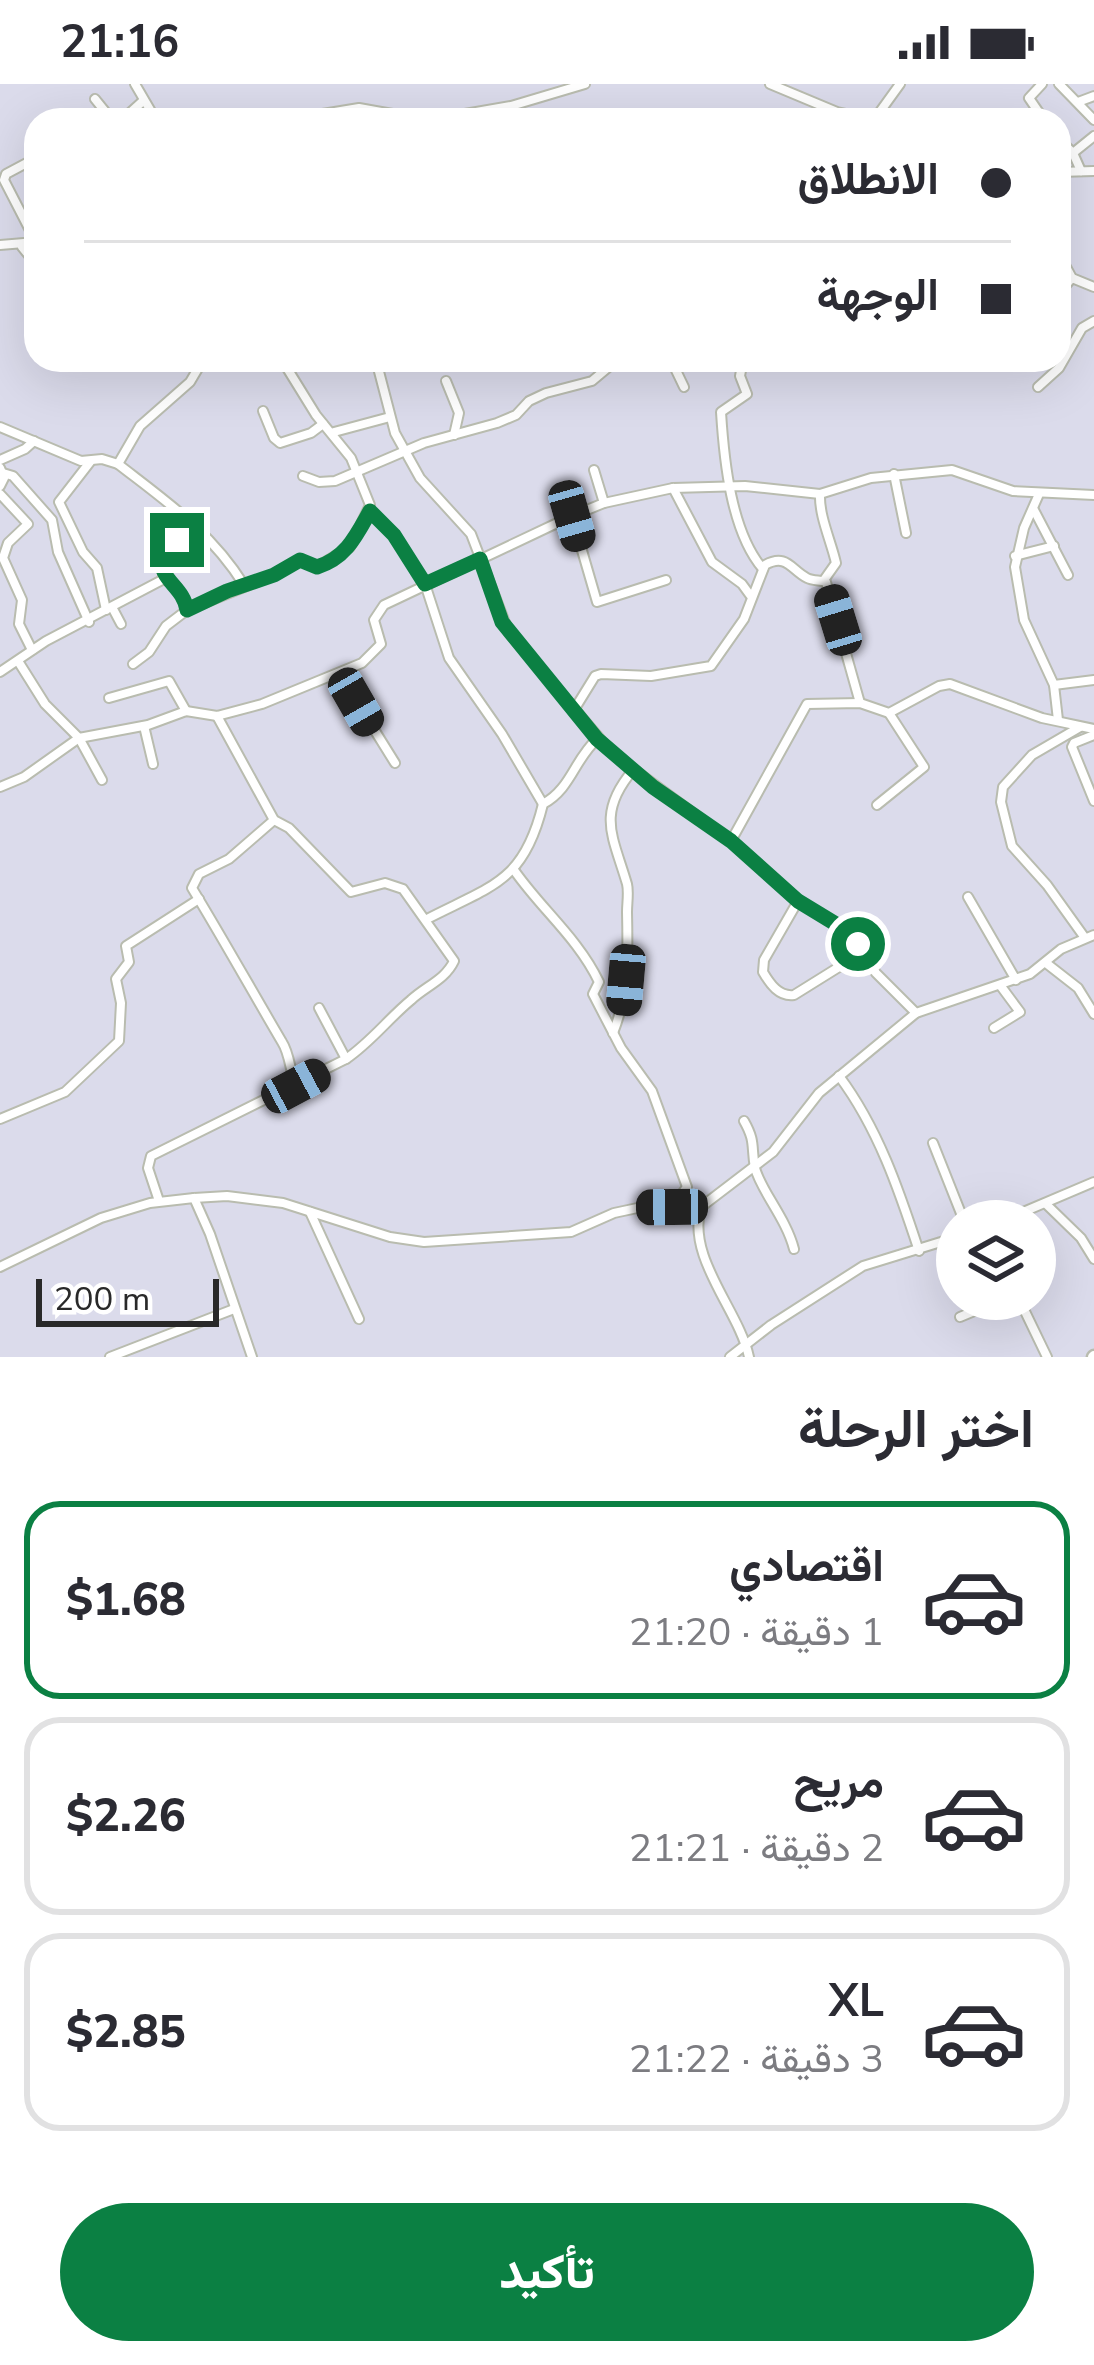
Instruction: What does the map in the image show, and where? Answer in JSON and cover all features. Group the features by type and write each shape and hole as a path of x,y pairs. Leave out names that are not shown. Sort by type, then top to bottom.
{"street":[{"path":"135,84 148,108"},
{"path":"499,108 584,84"},
{"path":"770,84 827,108"},
{"path":"1036,108 1029,98 1042,84"},
{"path":"1059,84 1094,120"},
{"path":"1078,102 1094,96"},
{"path":"95,99 102,108"},
{"path":"135,108 143,101"},
{"path":"1081,171 1072,153 1094,136"},
{"path":"24,165 4,177 24,218"},
{"path":"1071,171 1094,171"},
{"path":"0,245 24,245"},
{"path":"21,246 24,250"},
{"path":"1072,278 1094,287"},
{"path":"1071,347 1080,331 1094,321"},
{"path":"118,464 140,426 196,372"},
{"path":"134,664 149,652 166,626 187,610 300,560 317,567 330,563 350,547 370,511 358,472 290,372"},
{"path":"379,372 405,451 420,478 471,534 502,622 597,739 731,841 798,901 849,932 896,997 916,1013"},
{"path":"303,476 327,483 405,451 516,415 546,393 592,381 603,372"},
{"path":"677,372 684,387"},
{"path":"741,372 747,394 721,412 726,486 751,553 763,569"},
{"path":"1038,387 1055,372"},
{"path":"446,381 459,413 454,435"},
{"path":"263,411 280,443 323,424"},
{"path":"332,432 390,417"},
{"path":"0,427 91,462 102,459 118,464 201,529 244,585"},
{"path":"1,467 35,440"},
{"path":"91,462 60,505 83,552 97,568 109,608 122,624"},
{"path":"1,467 0,490 28,524 4,550 4,577 22,600 19,624 32,650"},
{"path":"1,467 52,520 58,552 89,622"},
{"path":"594,470 604,503"},
{"path":"0,788 80,738 144,726 186,711 217,716 262,704 339,673 377,652 380,637 374,620 379,609 604,503 673,488 726,486 820,494 894,474 962,471 1003,488 1094,494"},
{"path":"894,474 906,533"},
{"path":"673,488 712,562 751,596"},
{"path":"820,494 836,563 824,580"},
{"path":"1040,494 1015,556 1024,620 1054,685 1058,720"},
{"path":"1034,508 1068,575"},
{"path":"370,511 394,535 425,584 449,658 502,734 543,805 536,838 514,870 427,919"},
{"path":"572,516 597,602 665,580"},
{"path":"181,526 183,536 160,559 164,579 177,587 187,610"},
{"path":"1015,556 1054,546"},
{"path":"574,710 601,674 651,676 711,666 744,619 763,569 778,559 793,564 810,579 824,580"},
{"path":"2,670 164,579"},
{"path":"824,580 860,703"},
{"path":"18,661 45,704 80,738 102,780"},
{"path":"2,670 27,675"},
{"path":"339,673 395,763"},
{"path":"1054,685 1094,680"},
{"path":"110,698 169,681 186,711"},
{"path":"889,713 950,684 1094,732"},
{"path":"731,841 805,706 860,703 889,713 924,767 877,805"},
{"path":"159,1201 148,1168 152,1156 346,1059 453,965 452,955 403,890 392,884 355,892 345,888 289,828 274,820 217,716"},
{"path":"144,726 153,764"},
{"path":"0,1267 82,1224 159,1201 194,1198 248,1198 310,1211 391,1237 441,1242 556,1235 630,1209 698,1211 755,1168 782,1143 803,1108 916,1013 1016,980 1089,936 1012,846 1001,802 1003,787 1032,755 1082,726"},
{"path":"1094,732 1072,747 1094,801"},
{"path":"543,805 565,789 581,755 597,739"},
{"path":"613,1035 624,1007 628,890 616,858 609,809 632,770"},
{"path":"274,820 229,859 194,878 192,888 266,1021 285,1045 286,1063 296,1086"},
{"path":"514,870 553,913 591,967 599,982 594,1000 652,1091 687,1187 672,1207"},
{"path":"968,897 1016,980"},
{"path":"0,1119 65,1092 119,1041 121,1004 116,982 129,962 126,946 199,899"},
{"path":"798,901 764,960 763,972 775,989 794,995 863,952"},
{"path":"1046,963 1078,988 1094,1014"},
{"path":"994,1028 1020,1012 999,984"},
{"path":"319,1009 346,1059"},
{"path":"839,1076 862,1108 889,1164 919,1251"},
{"path":"744,1120 755,1143 755,1168 788,1226 794,1249"},
{"path":"933,1143 956,1200"},
{"path":"1055,1200 1094,1182"},
{"path":"194,1198 252,1357"},
{"path":"310,1211 359,1319"},
{"path":"698,1211 717,1289 746,1342 749,1357"},
{"path":"1056,1214 1094,1259"},
{"path":"730,1357 863,1266 936,1245"},
{"path":"110,1357 234,1309"},
{"path":"1030,1320 1048,1357"}],"route":[{"path":"177,540 162,555 161,568 164,579 177,587 187,610 300,560 317,567 330,563 350,547 370,511 394,535 425,584 480,559 509,633 543,668 597,739 653,787 731,841 798,901 837,922 858,944"}]}
